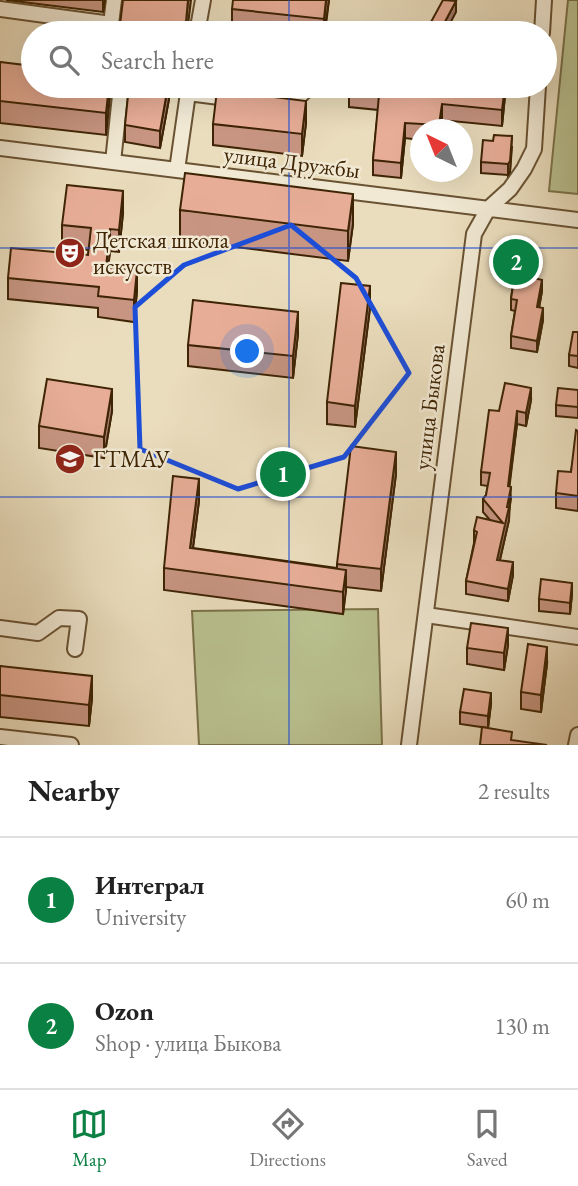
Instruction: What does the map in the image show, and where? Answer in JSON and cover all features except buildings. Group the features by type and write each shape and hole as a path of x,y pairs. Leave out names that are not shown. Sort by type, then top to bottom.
{"street":[{"path":"112,21 114,0"},
{"path":"199,21 203,0"},
{"path":"543,21 544,0"},
{"path":"0,9 70,21"},
{"path":"113,162 120,98"},
{"path":"177,170 183,98"},
{"path":"236,98 288,107 298,98"},
{"path":"488,209 510,189 534,149 537,98"},
{"name":"улица Дружбы","path":"0,148 578,220"},
{"name":"улица Быкова","path":"409,745 474,234 488,209"},
{"path":"426,615 578,637"},
{"path":"0,628 38,633 60,618 79,619 75,649"},
{"path":"576,745 578,735"},
{"path":"0,737 71,745"}],"highlighted area":[{"path":"291,225 356,278 409,373 344,457 238,489 140,449 135,307 184,265"}],"green space":[{"path":"568,0 578,0 578,194 549,191"},
{"path":"378,609 382,745 199,745 192,611"}],"place":[{"name":"Детская школа искусств","path":"70,253"},
{"name":"Ozon","path":"516,262"},
{"name":"ГТМАУ","path":"70,459"},
{"name":"Интеграл","path":"283,474"}]}
